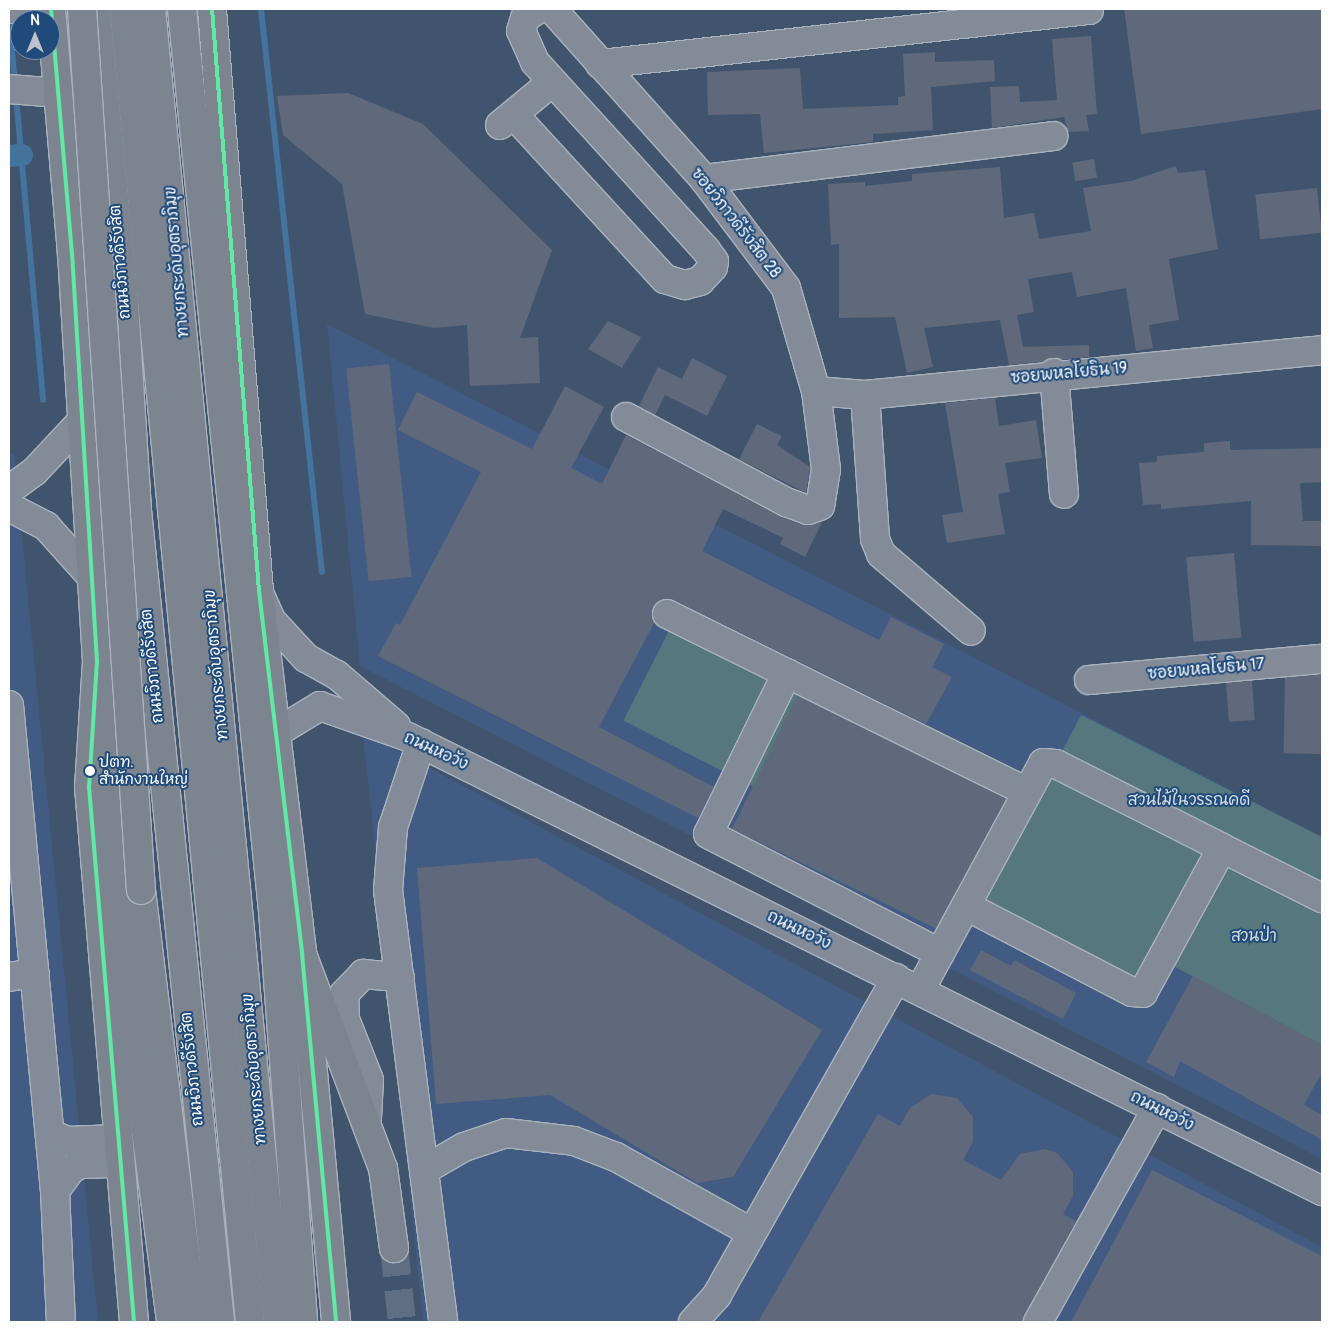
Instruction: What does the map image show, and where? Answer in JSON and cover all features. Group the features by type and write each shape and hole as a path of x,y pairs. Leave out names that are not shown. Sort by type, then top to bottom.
{"main road":[{"path":"51,9 72,253 80,422 96,661 126,952 171,1322"},
{"path":"82,9 140,890 192,1322"},
{"name":"ถนนวิภาวดีรังสิต","path":"96,9 123,287 137,510 220,1322"},
{"name":"ทางยกระดับอุตราภิมุข","path":"124,9 250,1322"},
{"name":"ทางยกระดับอุตราภิมุข","path":"151,9 278,1322"},
{"path":"182,9 272,902 288,1150 303,1322"},
{"path":"212,9 259,592 274,734 302,954 336,1322"},
{"path":"72,253 123,287"},
{"path":"96,661 89,788 118,1151 134,1322"},
{"path":"302,954 367,1118 383,1168 394,1248"},
{"path":"288,1150 317,1322"}],"street":[{"path":"9,9 17,9"},
{"path":"538,9 525,18 521,30 551,83 613,144 706,250 714,261 700,281 685,284 665,279 506,121 551,83"},
{"name":"ซอยวิภาวดีรังสิต 28","path":"552,9 704,179 786,288 816,391 825,490 820,506 808,510 626,418"},
{"path":"600,64 1089,10"},
{"path":"17,90 59,92"},
{"path":"704,179 1053,136"},
{"name":"ซอยพหลโยธิน 19","path":"816,391 865,396 1054,373 1322,350"},
{"path":"1054,373 1064,494"},
{"path":"865,396 875,538 880,554 971,631"},
{"path":"9,490 34,472 80,422"},
{"path":"9,507 46,526 90,575"},
{"path":"259,592 271,620 306,658 337,675 415,740 400,795 388,856 388,890 426,1169 443,1322"},
{"path":"667,614 1024,791"},
{"name":"ซอยพหลโยธิน 17","path":"1089,680 1322,659"},
{"path":"786,673 708,834 940,953"},
{"path":"9,705 22,975 50,1134 55,1191 61,1322"},
{"name":"ถนนหอวัง","path":"274,734 320,706 415,740 1322,1191"},
{"path":"920,990 966,906 1038,766 1056,764 1322,898"},
{"path":"966,906 1132,992 1143,993 1222,848"},
{"path":"367,1118 369,1080 345,1019 344,994 363,974 400,977"},
{"path":"693,1322 717,1295 896,978"},
{"path":"1038,1322 1157,1108"},
{"path":"426,1169 464,1147 506,1133 574,1141 624,1161 751,1232"},
{"path":"50,1134 68,1141 118,1151"},
{"path":"55,1191 71,1169 118,1151"}],"shaded area":[{"path":"327,324 1322,837 1322,1159 360,666"},
{"path":"14,453 98,1322 9,1322 9,454"},
{"path":"363,732 1322,1247 1322,1322 423,1322"}],"green space":[{"path":"671,627 1010,800 962,893 623,721"},
{"path":"1081,715 1322,837 1322,1045 1164,961 1150,987 966,906 1056,763"}],"building":[{"path":"1124,9 1322,9 1322,109 1141,134"},
{"path":"1091,36 1097,114 1086,115 1089,131 1068,132 1064,117 992,128 990,87 1019,86 1020,102 1057,100 1052,39"},
{"path":"935,52 935,62 994,60 995,81 931,87 933,130 873,134 873,142 764,153 760,114 708,115 707,72 800,68 803,109 898,105 898,97 905,96 903,54"},
{"path":"348,93 423,124 552,250 520,338 538,337 540,383 470,386 467,325 434,328 365,314 342,184 283,135 277,96"},
{"path":"1094,159 1097,178 1075,181 1072,162"},
{"path":"1176,166 1178,173 1205,170 1218,249 1169,259 1179,320 1149,325 1153,348 1136,351 1126,288 1077,297 1072,272 1028,279 1034,312 1017,315 1023,347 1089,345 1089,357 1009,365 1000,320 924,328 933,367 907,373 895,317 839,318 839,244 831,245 828,184 865,182 865,186 912,181 912,174 1000,167 1004,218 1034,213 1039,239 1091,231 1083,188 1131,181"},
{"path":"1317,188 1322,233 1260,239 1255,194"},
{"path":"608,321 641,337 622,368 588,349"},
{"path":"692,358 727,376 707,416 665,395 655,415 639,406 658,367 682,379"},
{"path":"389,364 411,577 369,581 346,368"},
{"path":"565,386 604,407 571,468 602,484 626,435 781,517 803,525 822,522 805,557 780,544 783,538 723,509 702,551 879,640 891,617 944,644 932,667 952,677 926,724 674,600 659,601 653,608 654,623 599,727 714,787 698,818 378,656 396,623 400,625 481,472 398,430 417,392 532,449"},
{"path":"995,398 999,426 1036,420 1042,458 1005,463 1010,492 998,494 1005,534 947,543 942,515 963,512 945,403"},
{"path":"757,424 782,436 777,445 810,467 806,493 739,459"},
{"path":"1230,441 1230,450 1322,448 1322,482 1300,483 1303,521 1322,521 1322,546 1251,545 1251,501 1161,509 1161,504 1143,505 1139,463 1157,462 1157,456 1204,452 1204,443"},
{"path":"1234,553 1241,638 1194,642 1186,557"},
{"path":"1285,674 1322,675 1321,754 1284,753"},
{"path":"1252,681 1255,720 1229,722 1226,683"},
{"path":"797,696 1006,798 942,931 732,829"},
{"path":"537,858 822,1030 733,1177 697,1183 550,1095 436,1104 417,868"},
{"path":"981,950 1011,966 1014,960 1076,993 1063,1019 970,970"},
{"path":"1193,976 1322,1045 1322,1072 1304,1105 1322,1115 1322,1140 1180,1061 1174,1077 1146,1062"},
{"path":"931,1094 957,1098 973,1117 973,1142 963,1160 1001,1180 1020,1154 1045,1149 1057,1153 1073,1172 1073,1196 1063,1214 1076,1221 1022,1322 758,1322 878,1114 900,1126 910,1108"},
{"path":"1152,1170 1322,1256 1322,1322 1071,1322"}],"waterway":[{"path":"261,9 322,572"},
{"path":"9,16 15,84"},
{"path":"16,96 43,400"},
{"path":"9,156 22,155"}],"tunnel":[{"path":"394,1248 402,1322"}],"transit line":[{"path":"51,9 72,253 97,661 89,787 134,1322"},
{"path":"212,9 259,591 302,954 336,1322"}],"place":[{"name":"ปตท. สำนักงานใหญ่","path":"90,771"}],"park label":[{"name":"สวนไม้ในวรรณคดี","path":"1189,800"},
{"name":"สวนป่า","path":"1254,936"}]}
